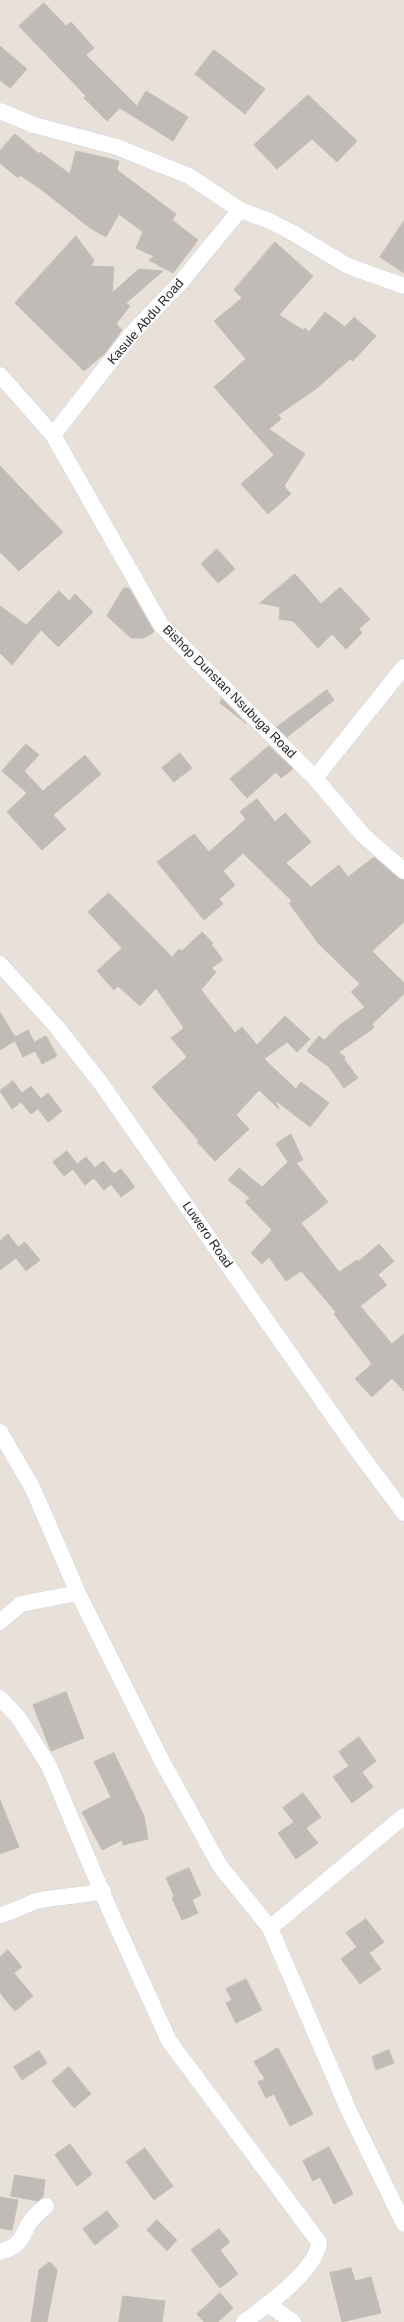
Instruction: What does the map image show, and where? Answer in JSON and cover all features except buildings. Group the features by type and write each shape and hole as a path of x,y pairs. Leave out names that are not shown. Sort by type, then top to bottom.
{"street":[{"path":"0,111 34,125 137,154 189,176 240,210 270,221 363,273 404,286"},
{"name":"Kasule Abdu Road","path":"53,435 134,331 180,283 240,210"},
{"name":"Bishop Dunstan Nsubuga Road","path":"0,375 53,435 161,625 315,778 363,835 404,871"},
{"path":"315,778 404,666"},
{"name":"Luwero Road","path":"0,964 56,1026 100,1082 352,1443 404,1513"},
{"path":"0,1432 33,1490 78,1593 164,1763 220,1866 270,1928 349,2111 404,2224"},
{"path":"0,1622 21,1604 78,1593"},
{"path":"0,1698 18,1717 49,1766 102,1891 169,2041 319,2242 310,2264 268,2304 244,2322"},
{"path":"270,1928 404,1816"},
{"path":"0,1915 14,1912 40,1900 75,1897 102,1891"},
{"path":"0,2252 20,2243 25,2235 28,2224 46,2206"},
{"path":"268,2304 293,2322"}]}
